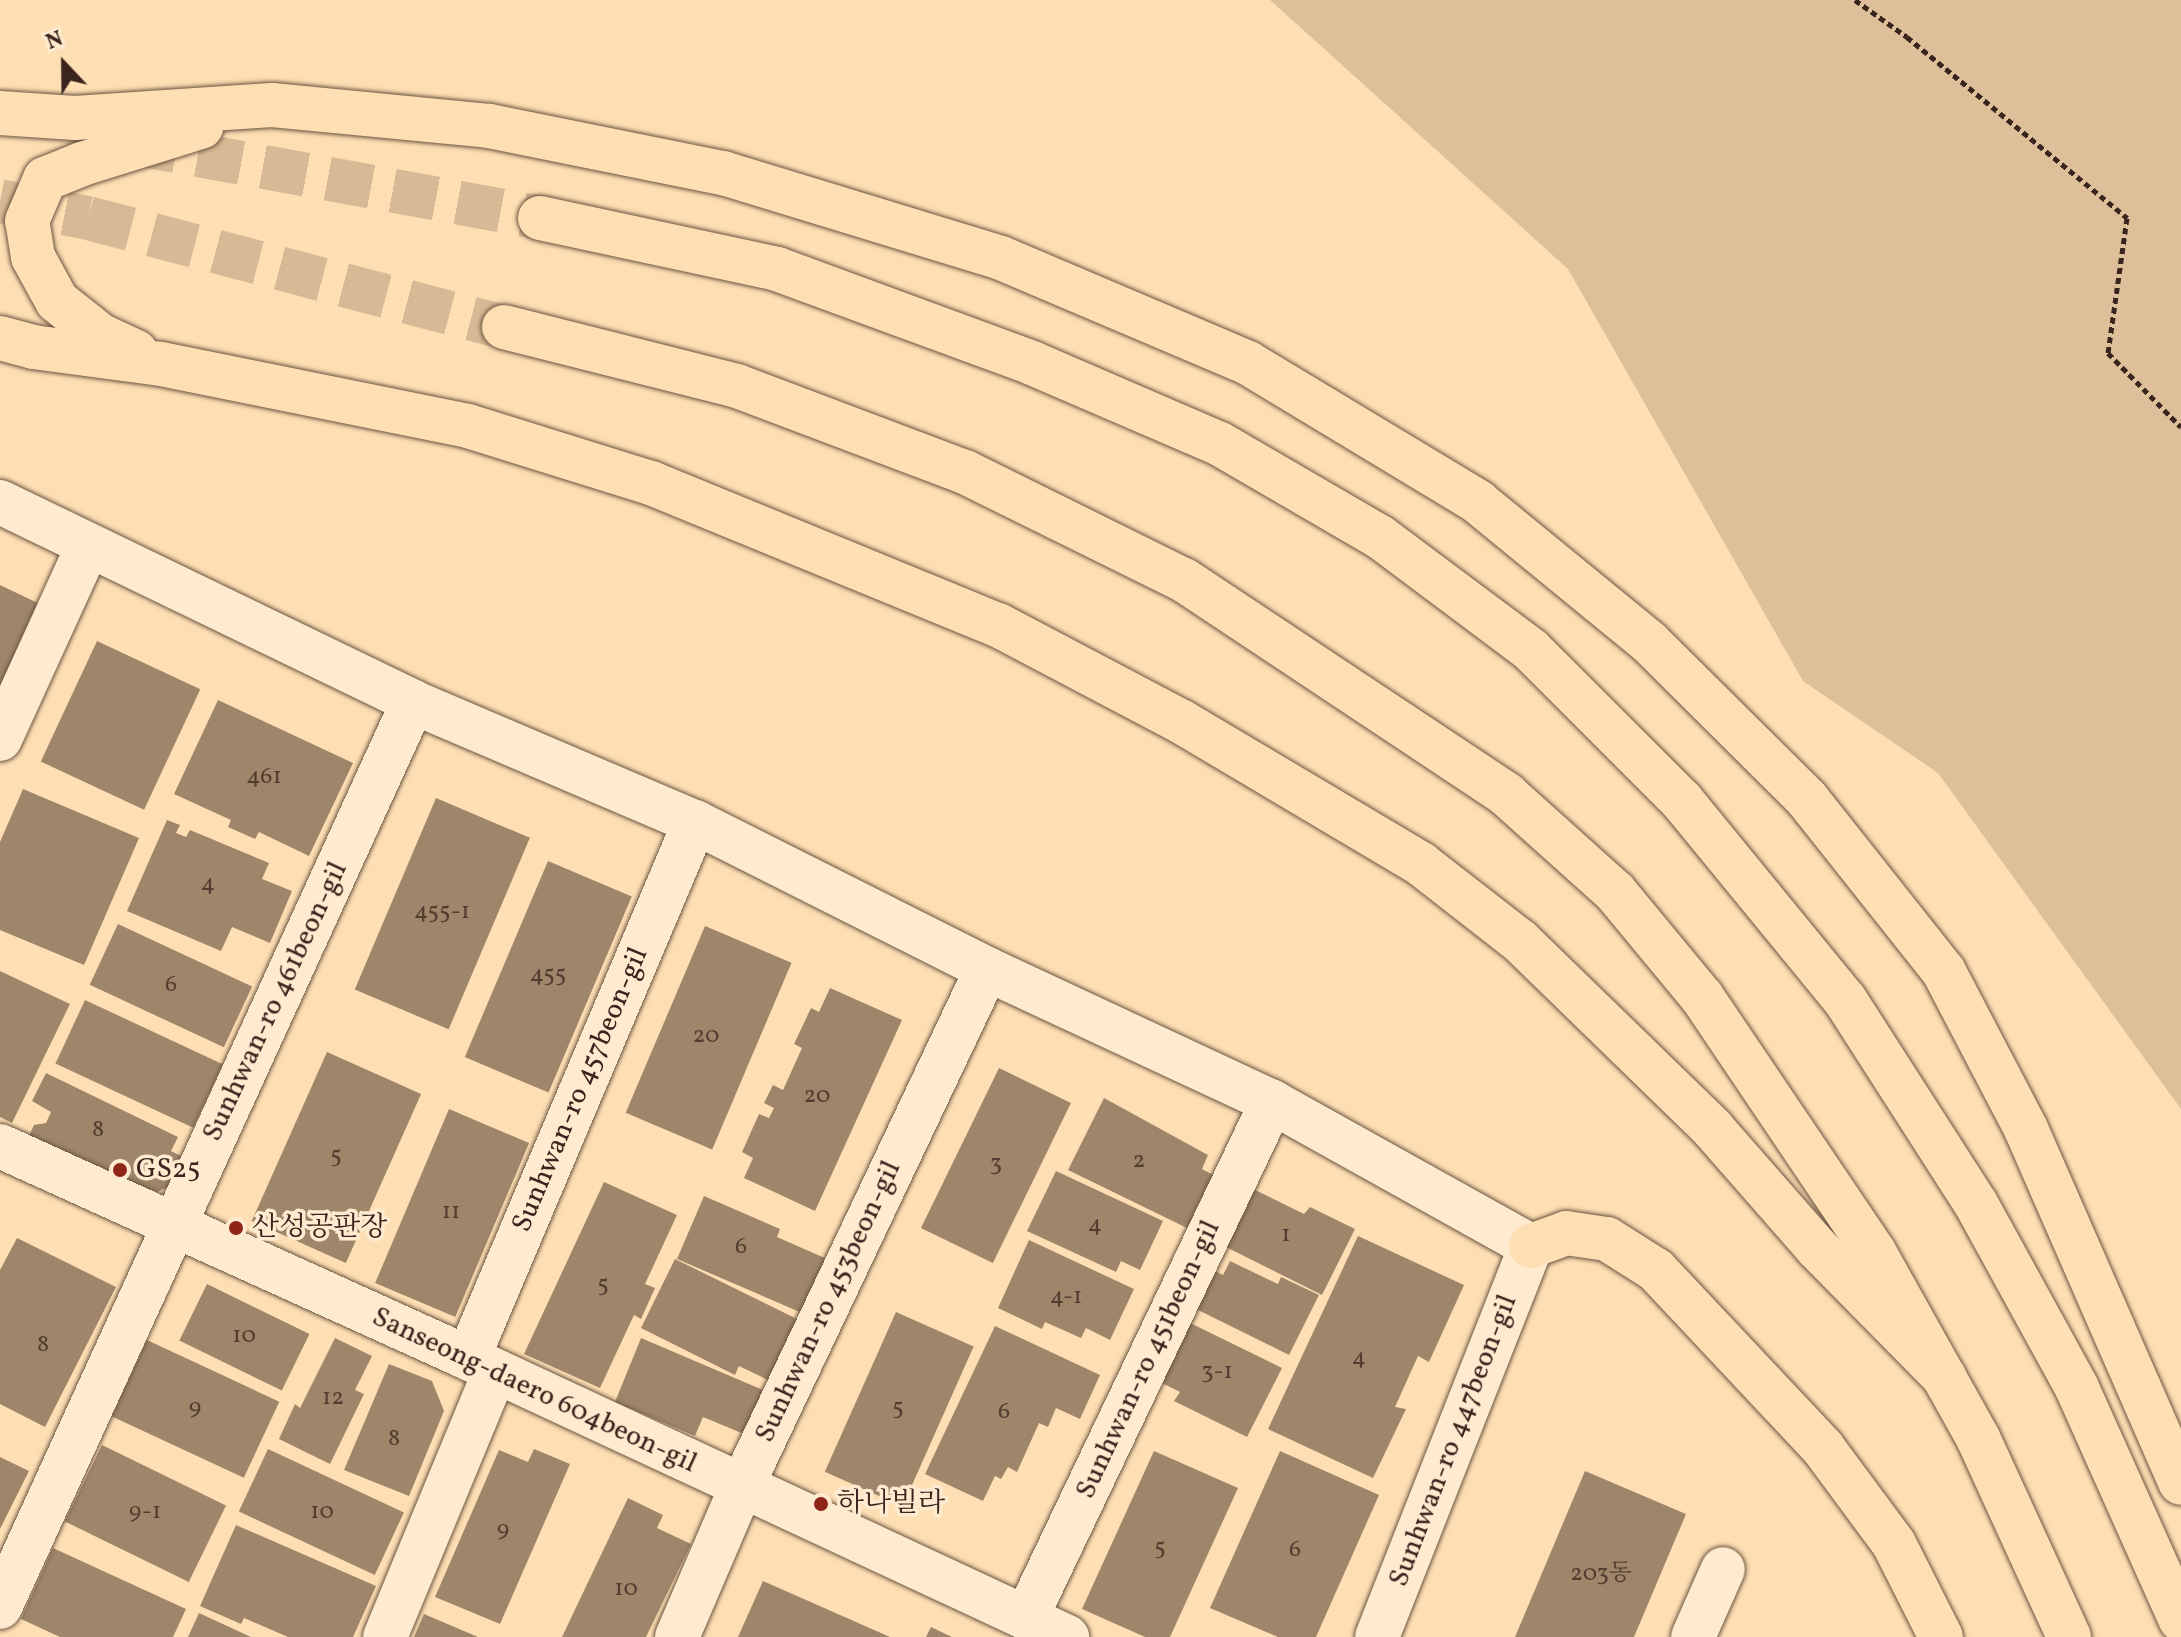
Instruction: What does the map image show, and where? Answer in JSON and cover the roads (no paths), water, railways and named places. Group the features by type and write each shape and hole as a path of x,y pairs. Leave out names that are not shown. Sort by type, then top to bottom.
{"main road":[{"path":"161,364 101,336 57,301 33,257 27,221 45,179 82,164 272,105"},
{"path":"0,113 75,118 272,105 489,126 723,173 1001,258 1248,363 1478,502 1649,642 1807,799 1944,972 2026,1129 2181,1483"},
{"path":"540,218 777,269 1032,363 1220,444 1380,537 1531,650 1682,801 1845,1000 1976,1204 2077,1388 2181,1620"},
{"path":"504,327 737,386 965,472 1184,580 1507,795 1615,892 1702,997 1874,1252 1978,1438 2069,1637"},
{"path":"0,338 33,347 161,364 468,426 651,483 998,625 1195,729 1421,864 1520,941 1713,1129 1817,1248 1945,1378"},
{"path":"1531,1246 1566,1233 1607,1239 1656,1270 1823,1448 1894,1544 1941,1637"}],"street":[{"path":"0,502 413,702 695,822 987,969 1272,1102 1531,1246"},
{"path":"0,739 88,546"},
{"name":"Sunhwan-ro 461beon-gil","path":"0,1607 413,702"},
{"name":"Sunhwan-ro 457beon-gil","path":"385,1637 481,1365 695,822"},
{"name":"Sunhwan-ro 453beon-gil","path":"677,1637 741,1488 987,969"},
{"name":"Sunhwan-ro 451beon-gil","path":"1026,1618 1272,1102"},
{"name":"Sanseong-daero 604beon-gil","path":"0,1146 1067,1637"},
{"name":"Sunhwan-ro 447beon-gil","path":"1377,1637 1531,1246"},
{"path":"1693,1637 1723,1569"}],"tunnel":[{"path":"133,143 540,218"},
{"path":"0,201 88,218 504,327"}],"place":[{"name":"GS25","path":"120,1170"},
{"name":"산성공판장","path":"236,1228"},
{"name":"하나빌라","path":"821,1504"}]}
